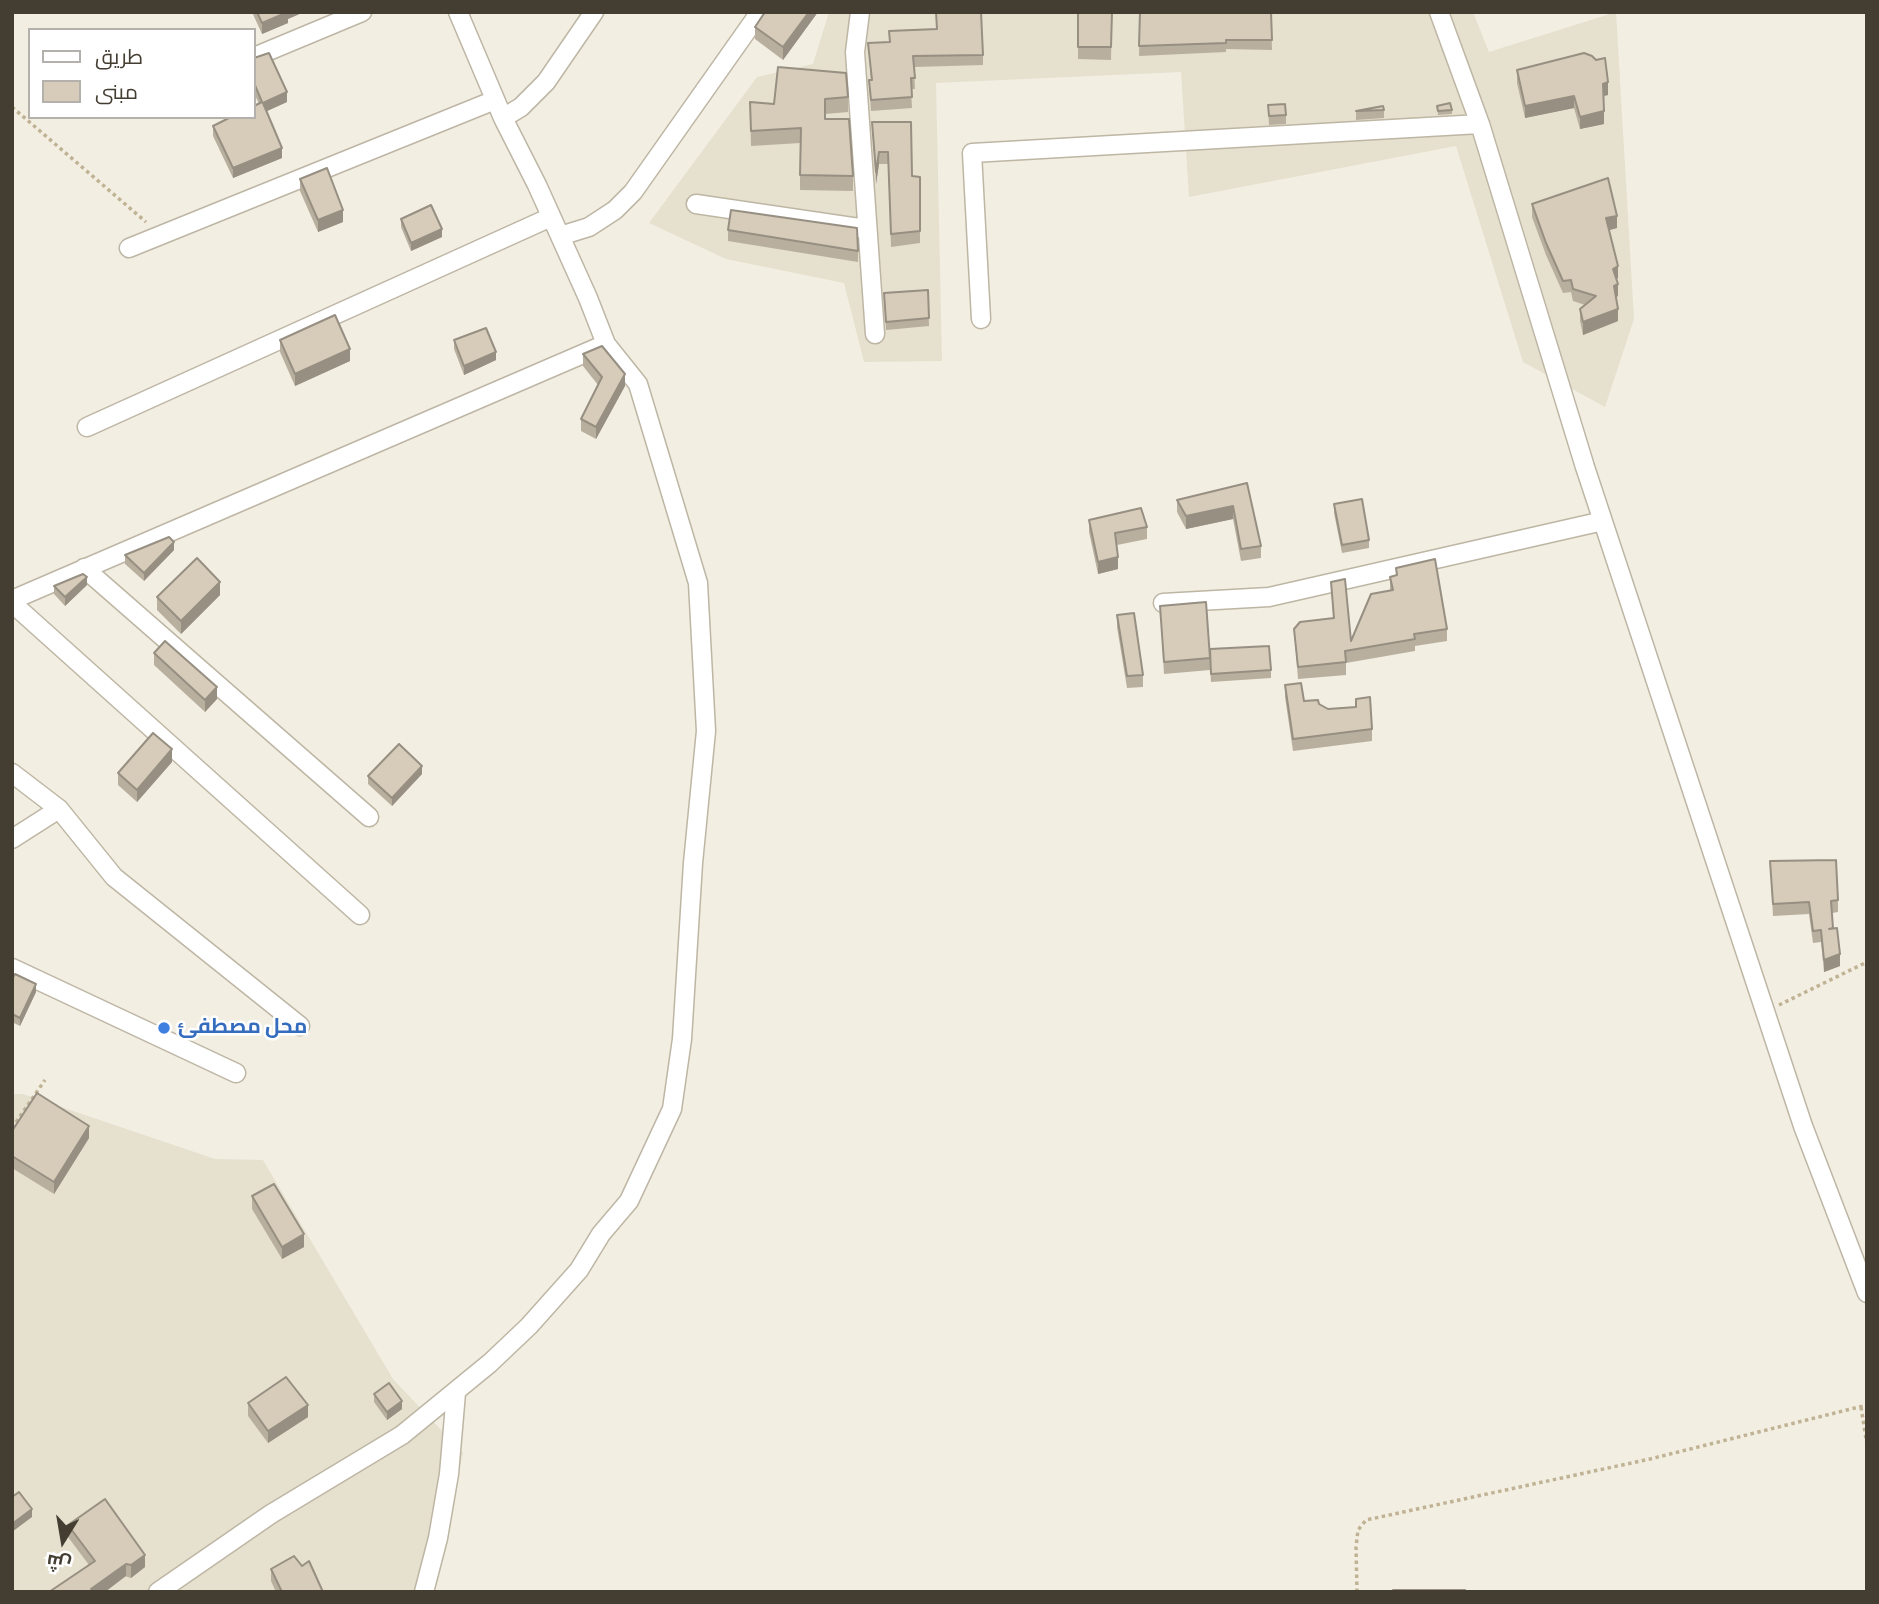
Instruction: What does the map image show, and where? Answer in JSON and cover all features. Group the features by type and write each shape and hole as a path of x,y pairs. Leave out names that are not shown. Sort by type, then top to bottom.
{"street":[{"path":"256,56 362,12"},
{"path":"158,1592 271,1514 402,1435 456,1393 528,1326 579,1269 601,1234 629,1201 672,1108 682,1039 693,863 706,731 698,583 638,384 606,344 458,12"},
{"path":"503,118 521,107 546,82 594,12"},
{"path":"860,12 855,52 875,334"},
{"path":"1439,12 1479,124 1603,521 1802,1126 1867,1293"},
{"path":"560,236 589,227 615,210 633,192 750,16"},
{"path":"129,248 495,100"},
{"path":"981,320 972,153 1479,124"},
{"path":"696,204 866,229"},
{"path":"87,427 551,217"},
{"path":"360,915 12,601 606,344"},
{"path":"1163,603 1269,597 1603,521"},
{"path":"84,568 369,817"},
{"path":"12,773 59,809 114,877 300,1026"},
{"path":"12,839 59,809"},
{"path":"12,968 236,1073"},
{"path":"424,1592 439,1538 449,1474 456,1393"}],"path":[{"path":"12,107 161,235"},
{"path":"1765,1012 1867,962"},
{"path":"12,1128 45,1080"},
{"path":"1357,1592 1358,1530 1366,1520 1650,1460 1864,1406 1867,1445"}],"shaded area":[{"path":"829,12 1473,12 1489,52 1616,12 1634,319 1605,407 1523,362 1456,146 1189,197 1181,72 936,83 942,361 864,362 844,283 726,259 649,223 757,77 813,64"},
{"path":"12,1094 23,1094 215,1159 263,1160 393,1379 463,1453 431,1592 12,1592"}],"building":[{"path":"257,12 288,12 262,23"},
{"path":"765,12 809,12 783,47 755,27"},
{"path":"936,12 981,12 983,55 913,56 915,78 911,78 912,97 871,100 868,43 890,42 889,31 937,29"},
{"path":"1078,12 1112,12 1111,47 1078,47"},
{"path":"1140,12 1271,12 1272,40 1139,46"},
{"path":"269,53 287,92 263,103 282,148 233,168 213,126 227,119 256,119 256,105 262,102 256,88 256,57"},
{"path":"1584,53 1596,60 1605,58 1608,82 1603,84 1604,111 1580,117 1574,96 1525,106 1517,70"},
{"path":"778,67 846,73 848,97 825,99 825,119 849,119 853,176 800,175 801,128 751,131 750,102 774,104"},
{"path":"1450,103 1452,110 1438,111 1437,106"},
{"path":"1285,104 1286,115 1269,116 1268,105"},
{"path":"1383,106 1384,110 1356,111"},
{"path":"872,122 911,122 912,176 920,177 920,231 891,234 888,152 879,152 876,172"},
{"path":"327,168 343,210 318,220 300,179"},
{"path":"1608,178 1617,216 1606,218 1618,266 1613,269 1618,284 1614,286 1618,309 1583,322 1580,309 1596,296 1573,289 1571,280 1563,281 1532,204"},
{"path":"431,205 442,229 411,243 401,219"},
{"path":"731,210 857,228 858,251 728,230"},
{"path":"928,290 929,318 886,322 884,293"},
{"path":"335,315 350,349 295,374 280,340"},
{"path":"486,328 496,352 464,366 454,340"},
{"path":"602,346 625,374 596,427 581,419 602,377 583,354"},
{"path":"1247,483 1261,546 1241,549 1233,506 1186,516 1177,500"},
{"path":"1362,499 1369,540 1342,545 1334,504"},
{"path":"1141,508 1147,527 1115,533 1118,557 1098,562 1089,520"},
{"path":"169,537 174,542 144,573 125,555"},
{"path":"197,558 220,582 181,621 157,597"},
{"path":"1435,559 1447,629 1414,634 1415,639 1345,651 1346,662 1298,667 1294,629 1300,622 1334,618 1331,582 1345,579 1351,641 1371,594 1393,590 1390,577 1397,575 1396,568"},
{"path":"83,574 87,577 65,597 54,586"},
{"path":"1206,602 1210,658 1164,662 1160,606"},
{"path":"1134,613 1143,675 1127,676 1117,615"},
{"path":"165,641 217,687 205,700 154,653"},
{"path":"1269,646 1271,670 1211,674 1210,649"},
{"path":"1301,683 1304,701 1318,700 1319,704 1328,709 1356,707 1356,699 1370,697 1372,729 1293,739 1285,685"},
{"path":"153,733 172,749 137,790 118,773"},
{"path":"399,744 422,766 392,798 368,776"},
{"path":"1836,860 1838,900 1831,901 1833,928 1829,929 1837,928 1840,954 1824,960 1821,930 1813,931 1809,902 1773,904 1770,861"},
{"path":"15,974 36,984 20,1018 12,1014 12,979"},
{"path":"37,1093 89,1126 54,1182 12,1156 12,1131"},
{"path":"274,1184 304,1234 282,1247 252,1196"},
{"path":"286,1377 308,1405 268,1431 248,1403"},
{"path":"389,1383 402,1401 387,1412 374,1394"},
{"path":"19,1492 32,1509 12,1524 12,1497"},
{"path":"105,1499 145,1555 131,1565 126,1564 91,1589 93,1592 49,1592 95,1561 68,1525"},
{"path":"294,1556 302,1566 309,1561 323,1592 282,1592 271,1569"},
{"path":"1465,1590 1465,1592 1393,1592"}],"place":[{"name":"محل مصطفئ","path":"164,1028"}]}
